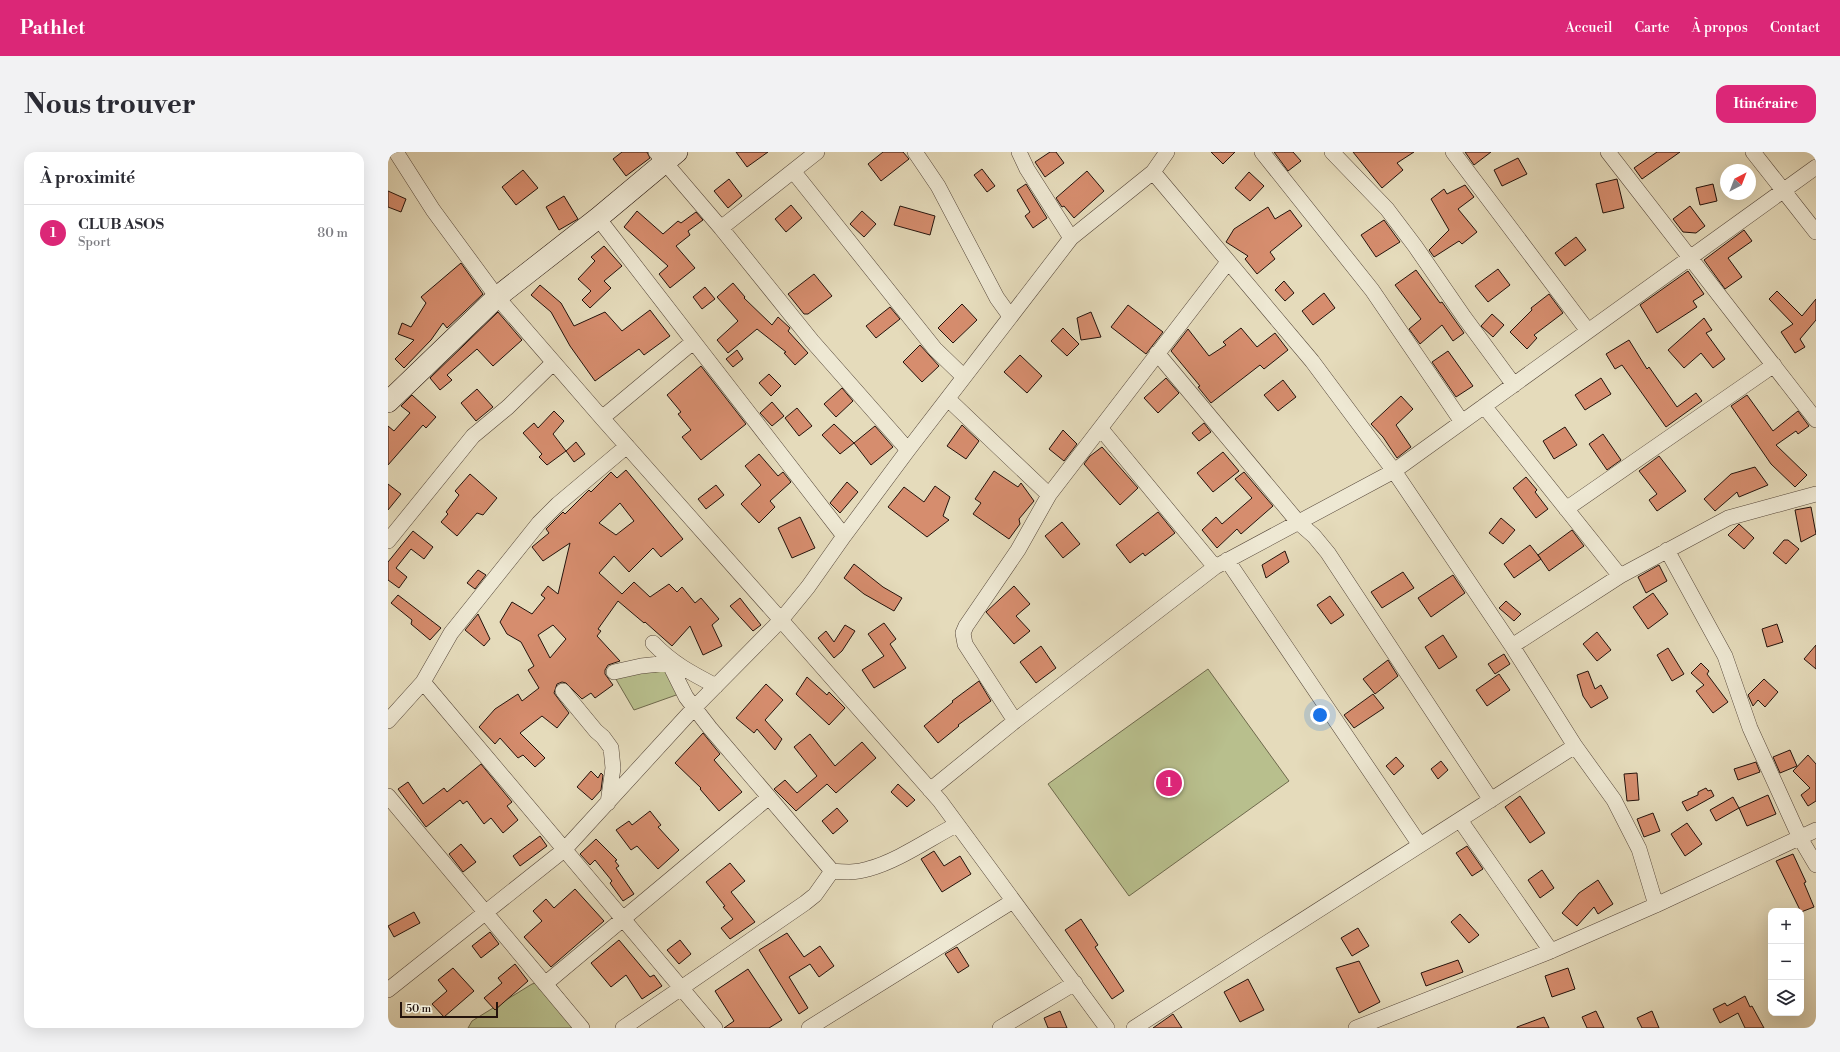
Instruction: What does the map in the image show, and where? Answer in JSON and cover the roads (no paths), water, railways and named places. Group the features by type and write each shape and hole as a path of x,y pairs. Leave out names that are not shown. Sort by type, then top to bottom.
{"street":[{"path":"396,152 433,210 497,297 553,363 930,790 1107,1028"},
{"path":"720,228 817,152"},
{"path":"915,152 938,186 997,298 1010,316"},
{"path":"1019,152 1027,169 1071,238"},
{"path":"388,990 564,850 695,707 781,620 808,587 908,450 1071,238 1153,172 1167,152"},
{"path":"1262,152 1372,290 1462,422"},
{"path":"1332,152 1387,208 1514,385"},
{"path":"1453,152 1588,331"},
{"path":"1608,152 1816,420"},
{"path":"1753,152 1816,232"},
{"path":"388,402 497,297 598,218 666,155 720,228 812,341 908,450"},
{"path":"930,790 1015,721 1221,563 1394,471 1816,167"},
{"path":"793,171 935,349 964,377"},
{"path":"1153,172 1312,361 1394,471 1512,646 1575,746 1614,800 1639,849 1656,905"},
{"path":"598,218 844,536"},
{"path":"1015,721 966,644 963,633 973,613 1018,550 1049,495 1228,262"},
{"path":"602,418 693,342"},
{"path":"1157,353 1298,522 1314,536 1328,553 1491,800"},
{"path":"388,541 473,436 508,407 553,363"},
{"path":"1566,509 1774,365"},
{"path":"948,399 1049,495"},
{"path":"1484,406 1620,576"},
{"path":"1101,429 1221,563 1420,845"},
{"path":"388,722 422,682 451,633 538,523 558,504 627,446"},
{"path":"1512,646 1620,576 1728,518 1816,494"},
{"path":"1667,550 1725,656 1750,728 1800,838 1816,865"},
{"path":"653,643 668,660 686,697 710,728 832,871 852,872 869,869 898,857 956,825"},
{"path":"614,672 668,660 716,686"},
{"path":"422,682 715,1028"},
{"path":"563,690 596,731 604,737 611,748 613,768 608,802"},
{"path":"1134,1028 1575,746"},
{"path":"388,796 582,1028"},
{"path":"545,984 769,797"},
{"path":"1460,820 1551,951"},
{"path":"1356,1028 1551,951 1656,905 1816,830"},
{"path":"623,1028 805,903 815,895 832,871"},
{"path":"809,1028 1013,901"},
{"path":"1000,1028 1075,983"}],"place":[{"name":"CLUB ASOS","path":"1169,783"}]}
